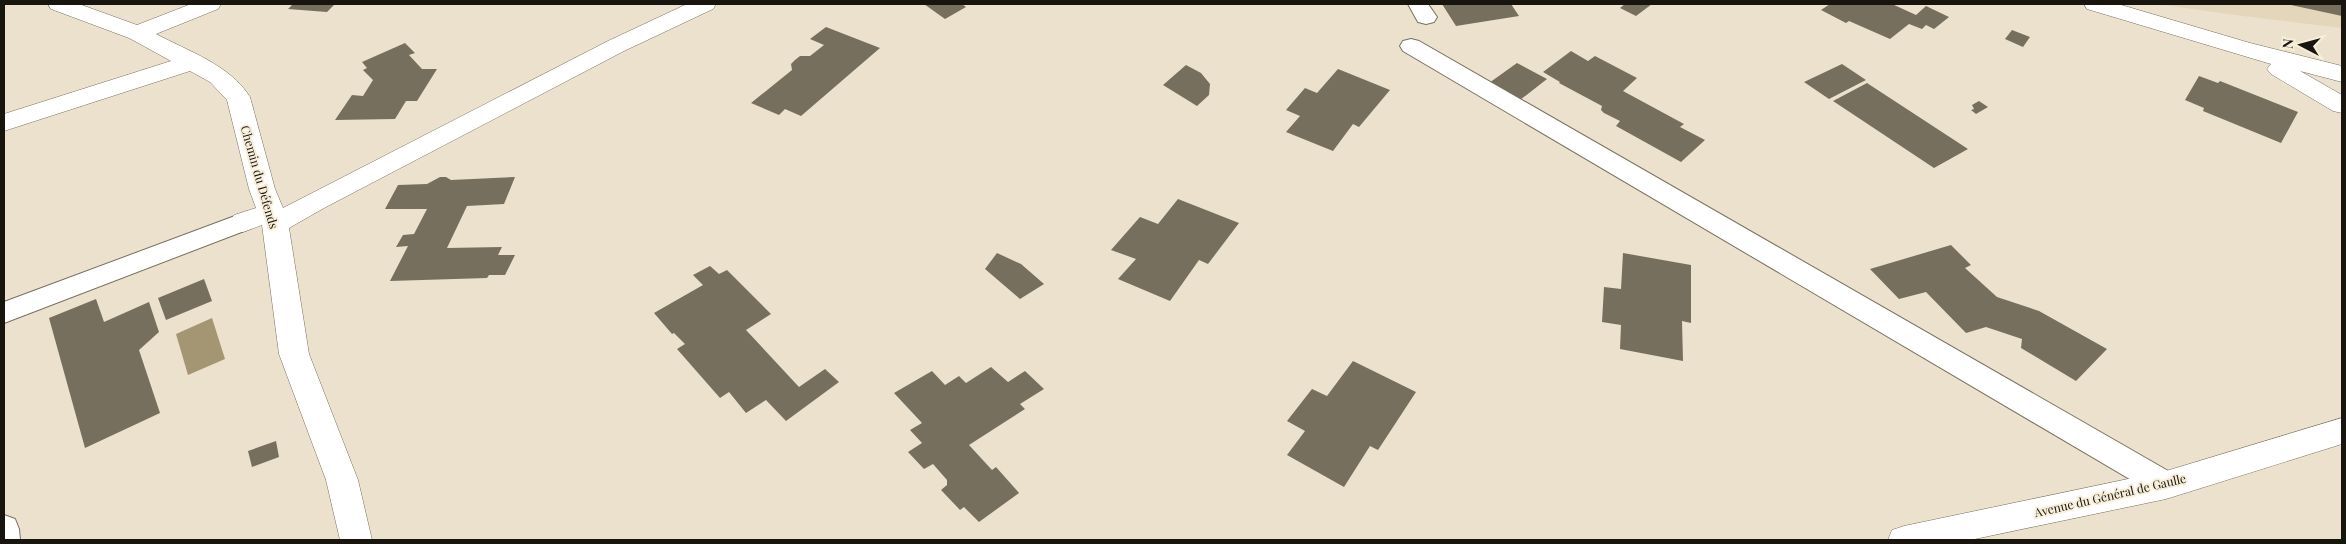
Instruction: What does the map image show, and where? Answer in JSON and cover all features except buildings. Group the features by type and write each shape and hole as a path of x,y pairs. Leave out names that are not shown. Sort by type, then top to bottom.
{"street":[{"name":"Chemin du Défends","path":"59,4 136,33 218,76 238,98 262,189 273,218 294,354 342,480 356,540"},
{"path":"136,33 210,4"},
{"path":"243,222 273,218 316,200 607,51 705,4"},
{"path":"2095,4 2243,50 2342,74"},
{"path":"2243,50 2303,81 2342,105"},
{"path":"4,122 158,72 193,63"},
{"name":"Avenue du Général de Gaulle","path":"1904,540 2166,485 2342,431"}],"lane":[{"path":"1411,46 2166,485"},
{"path":"4,313 243,222"},
{"path":"4,528 5,540"}],"shaded area":[{"path":"2158,4 2342,4 2342,28 2235,15"},
{"path":"212,318 225,359 188,375 176,334"}]}
